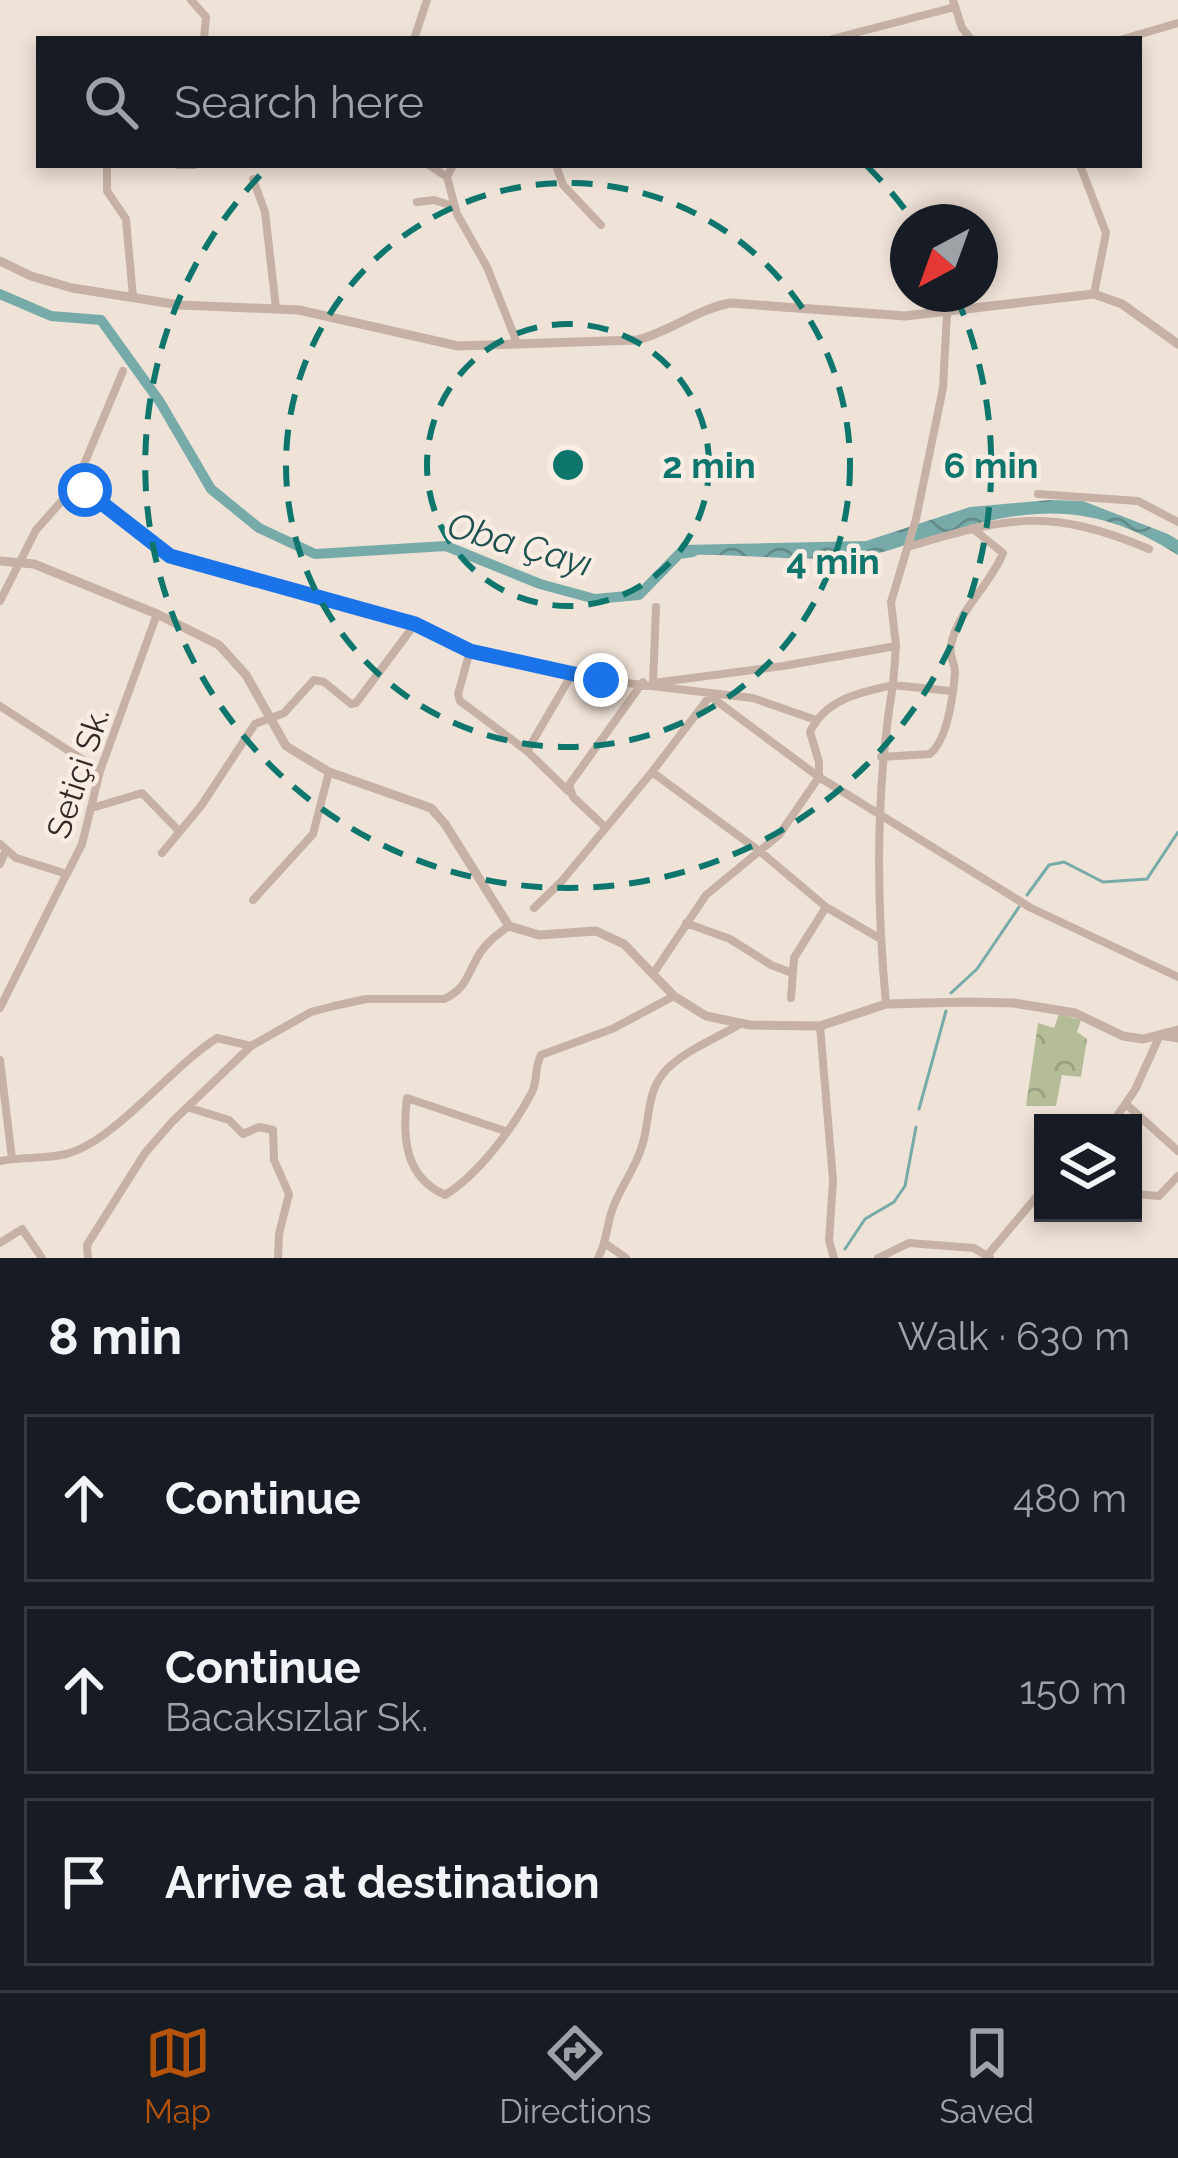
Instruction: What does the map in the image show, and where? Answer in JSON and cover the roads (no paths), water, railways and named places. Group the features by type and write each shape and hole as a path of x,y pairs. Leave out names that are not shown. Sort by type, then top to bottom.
{"street":[{"path":"191,0 206,17 203,36"},
{"path":"415,36 427,0"},
{"path":"842,36 954,4 969,36"},
{"path":"1133,36 1178,22"},
{"path":"107,168 107,191 126,219 133,297"},
{"path":"434,168 447,177"},
{"path":"452,168 447,177 454,206 488,267 517,343"},
{"path":"557,168 562,184 601,225"},
{"path":"1081,168 1106,233 1094,294"},
{"path":"253,179 266,212 277,308"},
{"path":"417,202 434,200 454,206"},
{"path":"0,261 47,282 180,305 277,308 335,316 446,345 637,340 660,334 702,309 730,303 905,316 1094,294 1122,304 1178,344"},
{"path":"886,1004 880,938 880,815 881,757 896,646 891,602 916,519 943,388 947,313"},
{"path":"0,601 36,530 75,486 123,370"},
{"path":"75,486 104,502 170,556 415,624 470,651 572,674 710,696 753,698 816,720"},
{"path":"1038,494 1138,501 1178,522"},
{"path":"909,546 1008,521 1050,519 1100,528 1149,549"},
{"path":"881,757 936,752 955,672 951,641 964,613 996,572 1003,553 973,528"},
{"path":"0,562 34,564 219,645 246,675 286,746 329,772 431,808 508,926 538,935 596,931 624,944 674,996 706,1016 741,1023 820,1026 886,1004 1014,1003 1075,1012 1124,1036 1143,1039 1178,1034"},
{"path":"569,792 569,785 648,683 656,607"},
{"name":"Setiçi Sk.","path":"3,847 16,858 67,874 82,844 100,771 157,614"},
{"path":"162,853 201,806 255,724 284,713 314,680 356,703 415,624"},
{"path":"648,683 896,646"},
{"path":"470,651 460,700 527,751 605,827"},
{"path":"527,751 572,674"},
{"path":"653,974 706,895 762,853 819,777 810,732 816,720 850,695 893,685 951,691"},
{"path":"534,908 652,772 710,696"},
{"path":"710,696 819,777 1031,908 1178,977"},
{"path":"0,706 100,771"},
{"path":"253,900 313,834 329,772"},
{"path":"652,772 826,907 880,938"},
{"path":"92,808 142,793 178,830"},
{"path":"0,864 3,847"},
{"path":"0,1008 67,874"},
{"path":"791,998 794,958 826,907"},
{"path":"686,923 730,939 792,973"},
{"path":"88,1258 87,1245 122,1185 172,1122 251,1046 311,1012 334,1006 366,999 444,999 455,994 466,983 481,950 508,926"},
{"path":"505,1130 407,1098 406,1150 411,1163 431,1189 445,1195 493,1153 535,1087 541,1055 612,1028 674,996"},
{"path":"626,1258 603,1252 615,1204 643,1146 654,1088 667,1069 741,1023"},
{"path":"820,1026 832,1180 829,1241 834,1258"},
{"path":"1119,1114 1160,1035"},
{"path":"0,1161 69,1154 104,1132 217,1038 251,1046"},
{"path":"0,1060 12,1159"},
{"path":"1126,1104 1178,1151"},
{"path":"190,1108 229,1120 243,1134 260,1127 273,1130 274,1160 289,1194 278,1258"},
{"path":"1142,1195 1160,1196 1178,1176"},
{"path":"878,1258 909,1243 974,1248 987,1257 1034,1200"},
{"path":"0,1243 22,1229 42,1258"}],"water":[{"path":"1083,501 1168,534 1178,540 1178,555 1118,525 1062,514 1004,518 846,558 684,555 682,545 866,541 970,507"}],"waterway":[{"name":"Oba Çayı","path":"0,294 51,316 101,320 160,402 211,489 259,528 315,554 446,546 540,584 595,599 639,595 679,554 693,552"},
{"path":"1027,895 1049,865 1064,862 1103,882 1147,879 1178,832"},
{"path":"951,993 977,969 1019,907"},
{"path":"919,1109 946,1011"},
{"path":"845,1249 865,1219 894,1202 905,1186 916,1127"}]}
